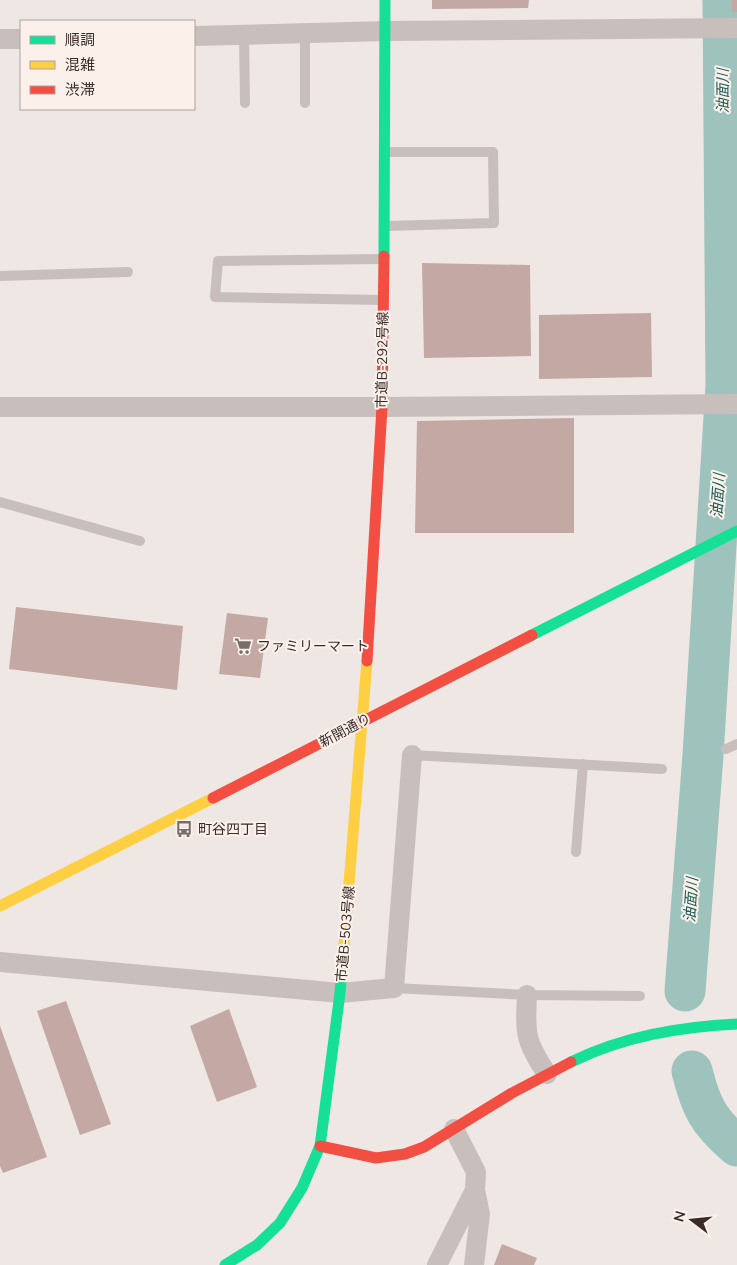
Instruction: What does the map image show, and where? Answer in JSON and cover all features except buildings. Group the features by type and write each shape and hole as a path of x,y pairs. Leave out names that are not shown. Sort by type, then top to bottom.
{"street":[{"name":"市道B-292号線","path":"363,720 382,407 385,226 385,0"},
{"path":"195,36 386,30 736,28"},
{"path":"0,39 20,39"},
{"path":"0,407 382,407 737,404"},
{"name":"新開通り","path":"0,906 737,531"},
{"name":"市道B-503号線","path":"225,1265 257,1244 280,1223 302,1188 320,1146 340,993 363,720"},
{"path":"0,962 340,993 394,988 412,755"},
{"path":"527,995 525,1030 534,1054 548,1074"},
{"path":"320,1146 368,1156 393,1157 424,1147 548,1074 579,1058 647,1035 673,1029 737,1024"},
{"path":"454,1129 476,1172 475,1190 480,1214 474,1265"},
{"path":"438,1265 475,1190"}],"lane":[{"path":"305,34 305,103"},
{"path":"244,35 245,103"},
{"path":"385,152 493,152 494,223 385,226"},
{"path":"383,259 218,262 215,297 383,300"},
{"path":"0,276 128,272"},
{"path":"0,502 140,541"},
{"path":"726,749 737,744"},
{"path":"412,755 662,770"},
{"path":"576,852 583,764"},
{"path":"394,988 527,995 640,996"}],"waterway":[{"name":"油面川","path":"685,991 703,755 726,385 723,0"},
{"name":"油面川","path":"692,1071 707,1113 719,1129 737,1146"}],"traffic: fast":[{"path":"384,256 385,0"},
{"path":"532,635 737,531"},
{"path":"225,1265 257,1245 280,1223 302,1188 320,1146 340,993 344,945"},
{"path":"571,1062 611,1046 652,1034 673,1030 737,1024"}],"traffic: slow":[{"path":"344,945 367,661"},
{"path":"0,906 213,798"}],"traffic: jam":[{"path":"367,661 382,407 384,256"},
{"path":"213,798 532,635"},
{"path":"320,1146 376,1158 405,1154 424,1147 512,1093 571,1062"}],"place":[{"name":"ファミリーマート","path":"243,646"},
{"name":"町谷四丁目","path":"184,829"}]}
